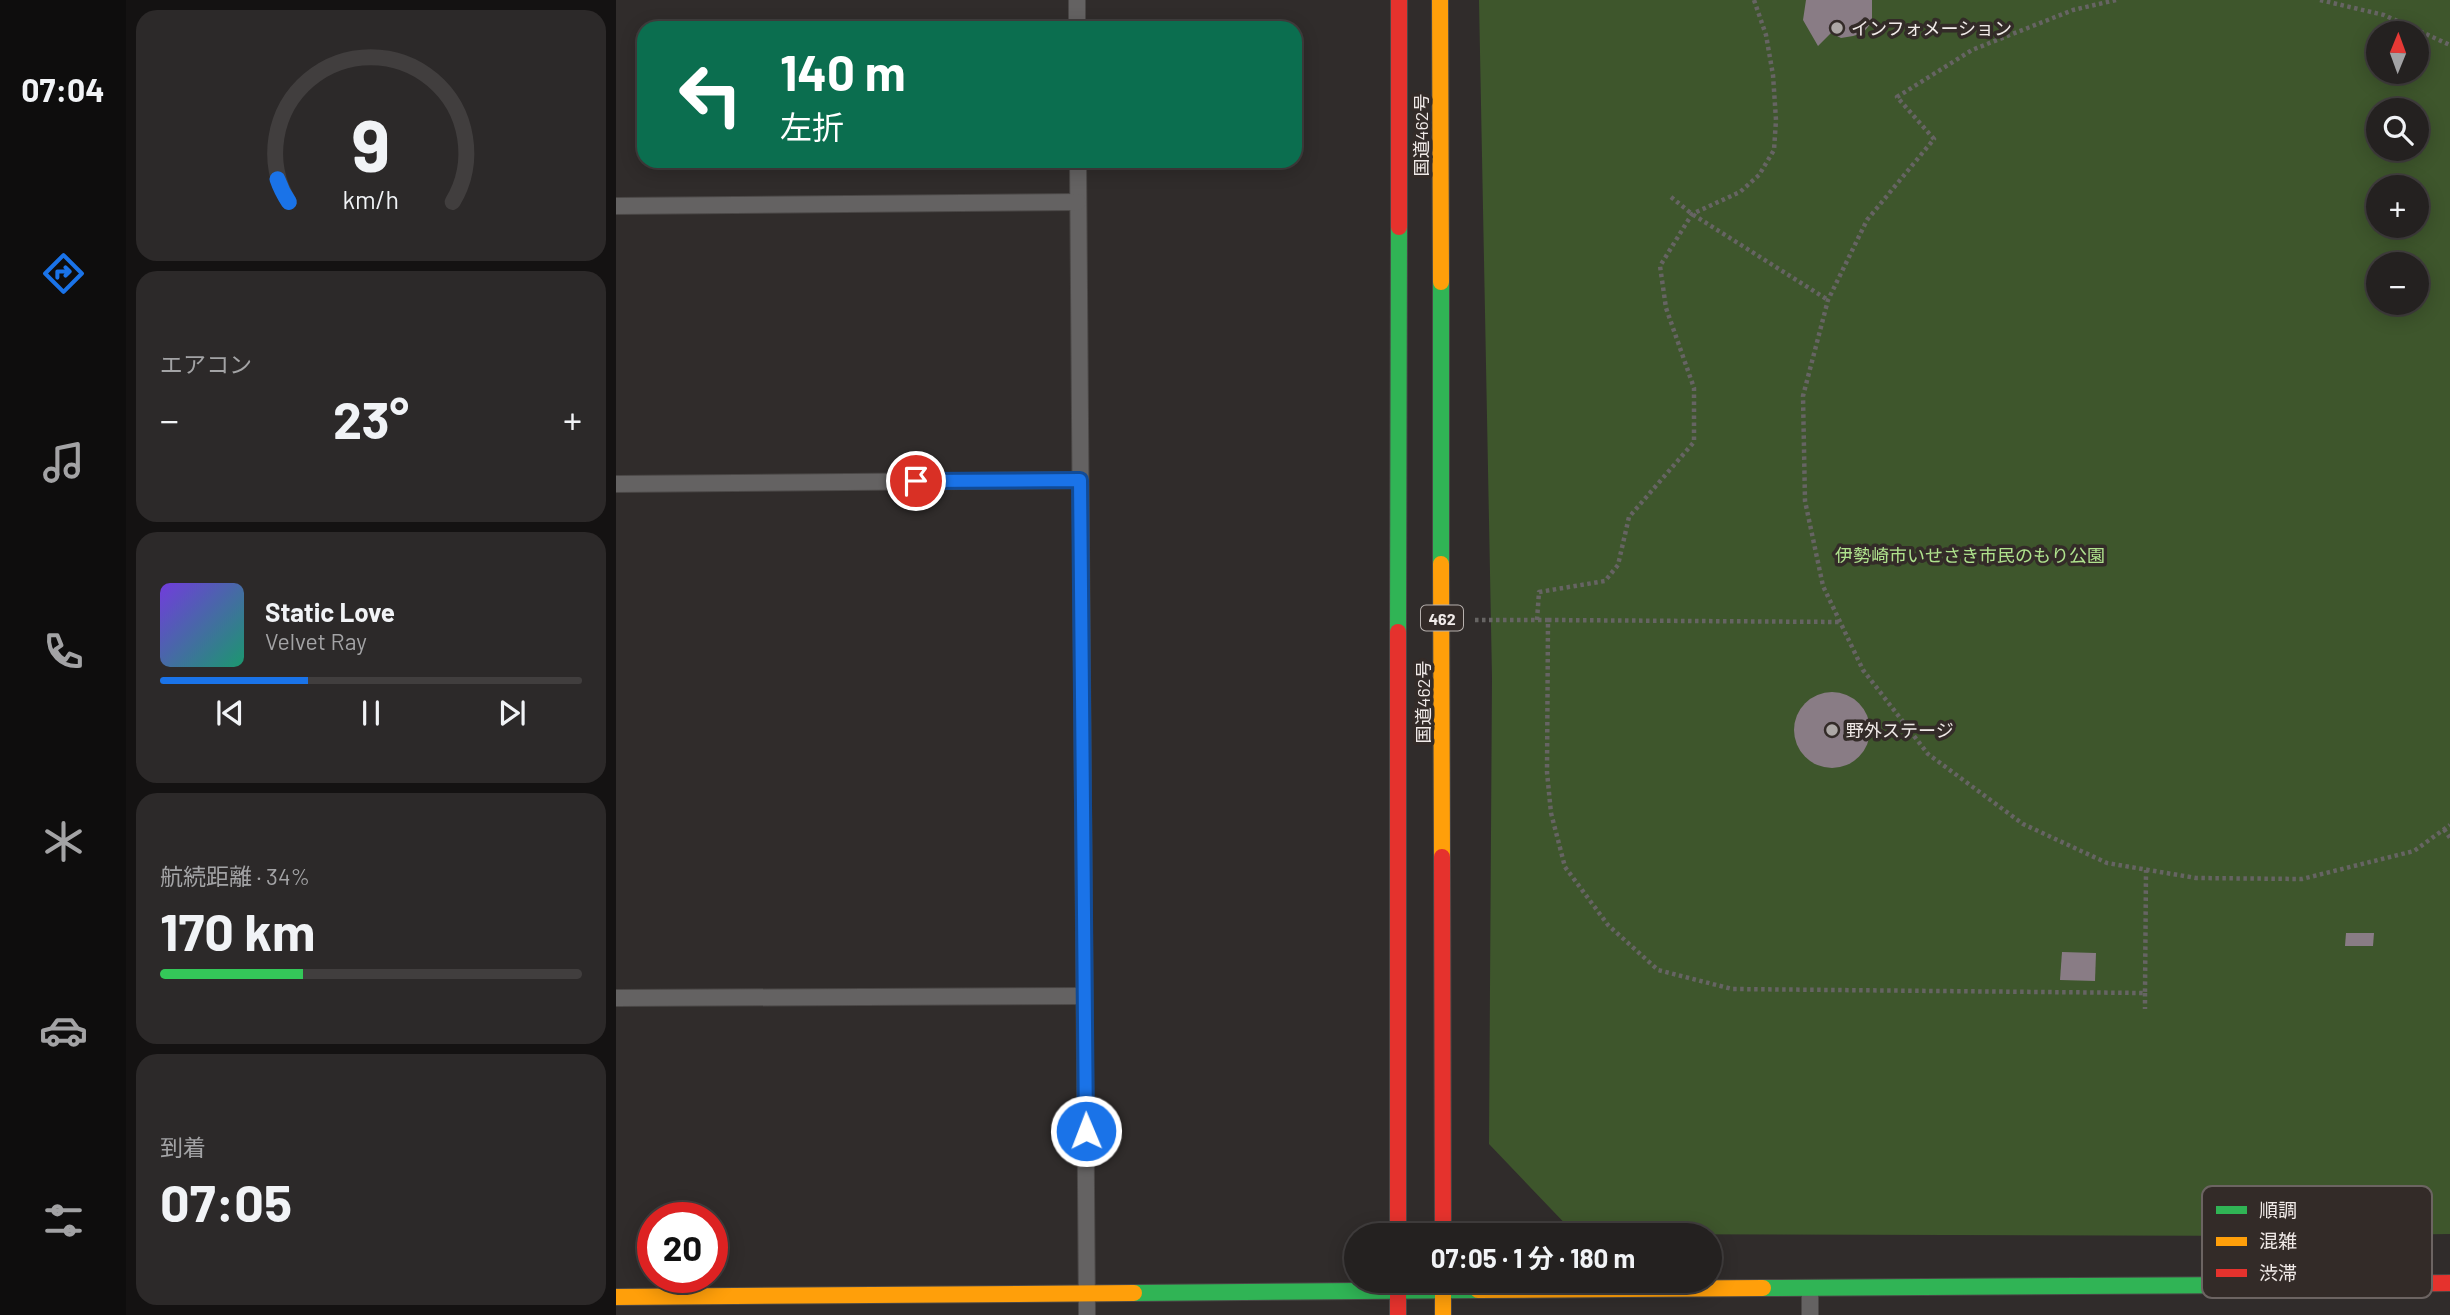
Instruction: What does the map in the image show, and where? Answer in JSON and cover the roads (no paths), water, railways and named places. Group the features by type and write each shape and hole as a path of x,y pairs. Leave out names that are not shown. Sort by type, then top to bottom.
{"main road":[{"name":"国道462号","path":"1398,1223 1399,0"},
{"name":"国道462号","path":"1440,0 1443,1223"},
{"path":"2432,1283 2450,1283"},
{"path":"1722,1288 2202,1285"},
{"path":"616,1297 1087,1293 1344,1287"},
{"path":"1398,1293 1398,1315"},
{"path":"1443,1293 1443,1315"}],"lane":[{"path":"1077,0 1077,21"},
{"path":"1078,168 1087,1315"},
{"path":"616,206 1078,202"},
{"path":"616,484 1080,480"},
{"path":"616,998 1084,996"},
{"path":"1810,1289 1810,1315"}],"place":[{"name":"インフォメーション","path":"1837,28"},
{"name":"野外ステージ","path":"1832,730"}],"park label":[{"name":"伊勢崎市いせさき市民のもり公園","path":"1970,555"}]}
